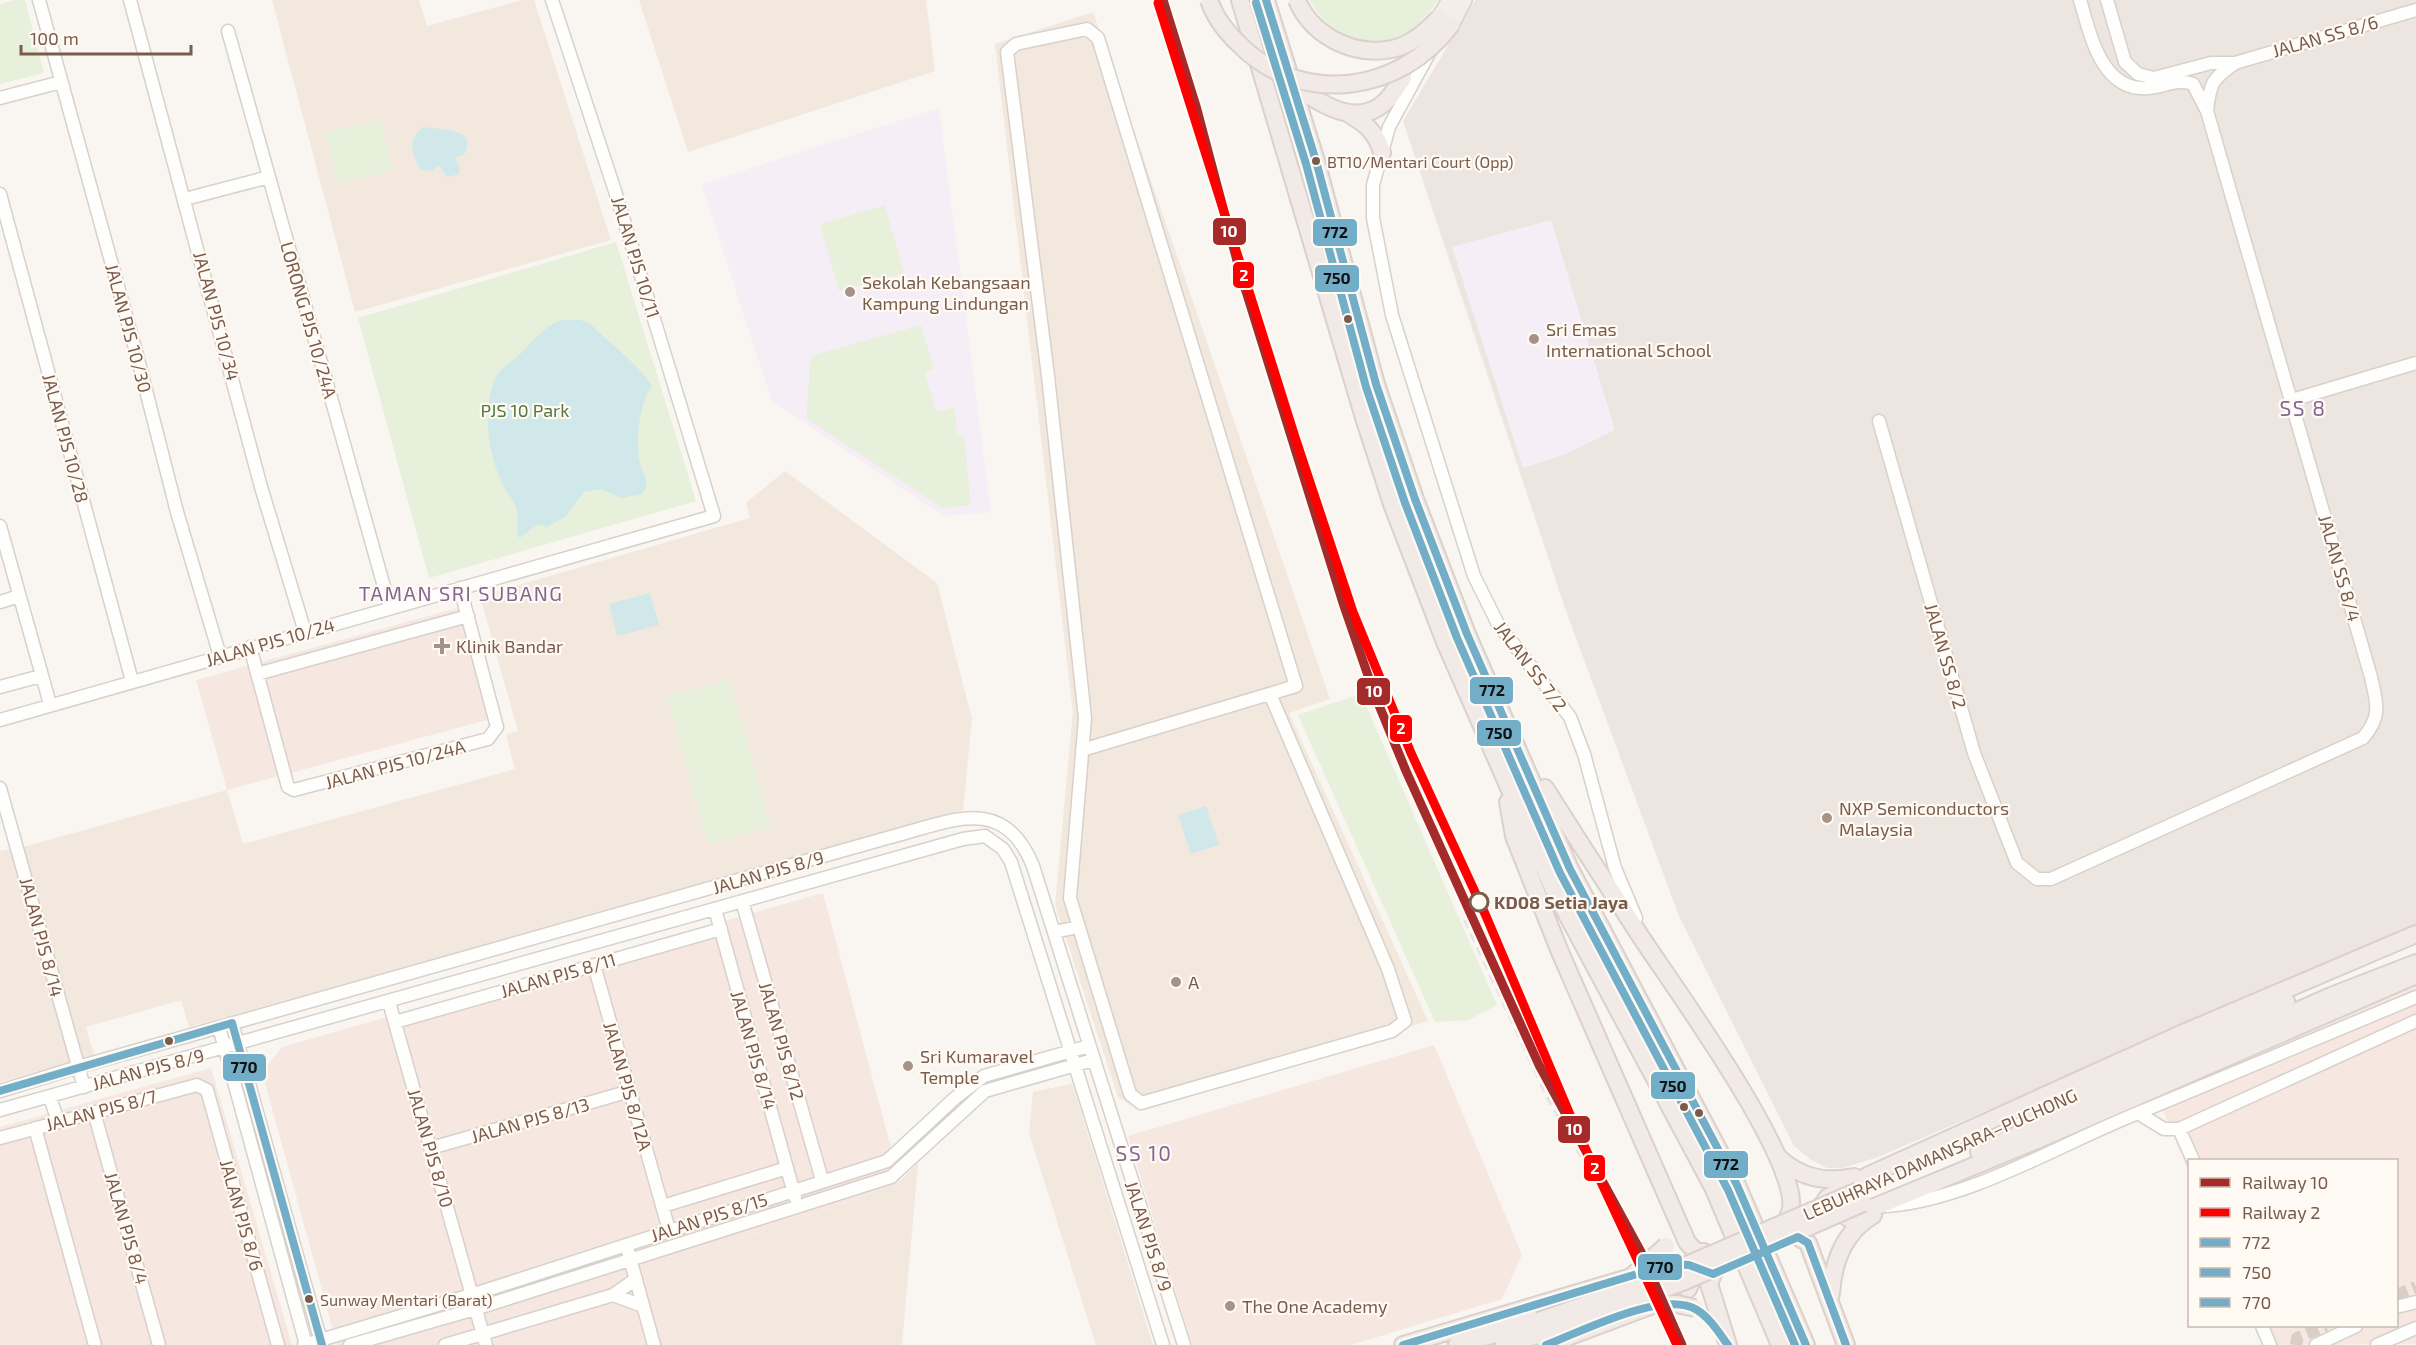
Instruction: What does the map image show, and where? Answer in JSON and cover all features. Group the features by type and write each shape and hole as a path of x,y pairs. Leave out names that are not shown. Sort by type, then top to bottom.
{"highway":[{"path":"1209,0 1217,19 1228,34 1256,59 1281,73 1325,84 1368,82 1409,65 1430,50 1445,22"},
{"path":"1240,0 1388,494 1445,642 1554,890 1713,1187 1780,1345"},
{"path":"1266,0 1293,86 1376,384 1404,468 1467,634 1520,749 1570,868 1737,1185 1806,1345"},
{"path":"1297,0 1317,28 1331,39 1355,49 1376,51 1400,47 1445,22"},
{"path":"1349,114 1369,111 1386,102 1403,78"},
{"path":"1293,86 1330,108 1349,114 1375,134 1382,153"},
{"path":"1520,749 1663,970 1727,1064 1778,1157 1790,1208 1811,1220 1837,1221 1912,1191 2039,1139 2416,975"},
{"path":"1504,780 1514,836 1560,952 1672,1207 1691,1248 1706,1269 1727,1342"},
{"path":"1403,1345 1678,1263 1706,1269 1798,1237 1828,1197 1869,1174 2181,1034 2416,934"},
{"name":"LEBUHRAYA DAMANSARA–PUCHONG","path":"1504,1345 1685,1281 2328,990 2416,944"},
{"name":"LEBUHRAYA DAMANSARA–PUCHONG","path":"1457,1345 1539,1321 1638,1286 2328,990 2416,963"},
{"path":"1778,1157 1794,1170 1821,1180 1869,1174"},
{"path":"1831,1299 1833,1274 1847,1239 1863,1221 1912,1191"},
{"path":"1630,1277 1665,1246 1672,1224 1672,1207"},
{"path":"1546,1345 1650,1306 1688,1289 1706,1269 1790,1208"},
{"path":"1798,1237 1808,1243 1813,1253 1846,1345"},
{"path":"1650,1306 1684,1305 1695,1308 1713,1322 1727,1342"}],"main road":[{"path":"1445,22 1450,0"},
{"path":"1445,22 1462,0"}],"street":[{"name":"JALAN PJS 10/30","path":"39,0 135,348 177,512 220,656"},
{"name":"JALAN PJS 10/34","path":"130,0 261,487 304,632"},
{"name":"JALAN PJS 10/11","path":"552,0 615,191 714,516"},
{"path":"1403,78 1443,0"},
{"name":"JALAN SS 7/2","path":"1462,0 1427,57 1389,127 1373,185 1373,218 1392,315 1474,576 1498,624 1570,717 1584,754 1615,868 1635,916 1663,970"},
{"path":"2080,0 2098,58 2104,67 2132,86 2146,89 2184,81 2193,84 2207,111"},
{"path":"2107,0 2125,62 2138,74 2154,78 2211,63 2235,63"},
{"name":"JALAN SS 8/6","path":"2235,63 2416,10"},
{"path":"1082,750 1296,686 1098,38 1087,29 1016,44 1008,51 1004,64 1076,622 1085,718 1082,750 1070,898 1130,1094 1141,1103 1392,1031 1405,1021 1388,969 1270,694"},
{"name":"LORONG PJS 10/24A","path":"228,31 390,608"},
{"name":"JALAN SS 8/4","path":"2037,879 2051,879 2334,752 2362,738 2370,729 2378,711 2371,677 2207,111 2210,89 2215,77 2235,63"},
{"path":"0,98 61,82"},
{"path":"185,199 269,177"},
{"name":"JALAN PJS 10/28","path":"0,194 132,681"},
{"path":"2292,400 2416,363"},
{"name":"JALAN SS 8/2","path":"1879,421 1974,753 2017,863 2037,879"},
{"name":"JALAN PJS 10/24","path":"0,720 714,516"},
{"path":"0,526 50,704"},
{"name":"JALAN PJS 10/24A","path":"250,647 288,787 294,790 488,739 494,735 497,727 460,588"},
{"path":"0,602 19,596"},
{"path":"257,674 468,616"},
{"path":"0,687 41,676"},
{"name":"JALAN PJS 8/14","path":"0,788 84,1087"},
{"path":"985,818 992,839"},
{"name":"JALAN PJS 8/9","path":"0,1091 232,1023 828,855 958,820 985,818 1006,826 1025,847 1184,1345"},
{"name":"JALAN PJS 8/9","path":"0,1110 975,836 992,839 1003,849 1011,862 1164,1345"},
{"path":"828,855 834,877"},
{"name":"JALAN PJS 8/12","path":"742,901 822,1180"},
{"name":"JALAN PJS 8/14","path":"715,909 794,1190"},
{"path":"1054,932 1078,927"},
{"name":"JALAN PJS 8/11","path":"395,1022 721,929"},
{"name":"JALAN PJS 8/12A","path":"594,965 669,1230"},
{"path":"1887,1206 1918,1204 1966,1188 2138,1113 2416,997"},
{"name":"JALAN PJS 8/10","path":"389,1002 475,1309 487,1337"},
{"path":"2138,1113 2164,1129 2179,1129 2416,1021"},
{"path":"232,1023 321,1342"},
{"path":"219,1027 305,1344"},
{"name":"JALAN PJS 8/15","path":"305,1344 321,1342 471,1295 822,1180 887,1161 955,1098 984,1076 1089,1046"},
{"name":"JALAN PJS 8/15","path":"350,1345 475,1309 891,1177 985,1091 1093,1060"},
{"name":"JALAN PJS 8/7","path":"0,1138 197,1085 203,1086"},
{"name":"JALAN PJS 8/6","path":"203,1086 207,1090 278,1345"},
{"name":"JALAN PJS 8/13","path":"431,1148 630,1091"},
{"path":"50,1097 58,1122"},
{"name":"JALAN PJS 8/4","path":"94,1112 159,1345"},
{"path":"36,1128 95,1345"},
{"path":"2179,1129 2192,1159"},
{"path":"663,1206 787,1168"},
{"path":"794,1190 797,1206"},
{"path":"626,1245 654,1345"},
{"path":"446,1345 487,1337 613,1295 636,1280"},
{"path":"613,1295 643,1306"},
{"path":"2398,1307 2416,1302"},
{"path":"2262,1327 2270,1345"},
{"path":"2316,1345 2354,1327"},
{"path":"2377,1345 2416,1328"}],"shaded area":[{"path":"272,0 419,0 427,26 522,0 534,0 611,240 355,312"},
{"path":"639,0 926,0 935,71 688,152"},
{"path":"1475,0 2416,0 2416,927 1878,1157 1843,1168 1827,1168 1810,1159 1794,1146 1679,916 1565,608 1403,121"},
{"path":"1093,12 1330,699 1289,713 1428,1021 1139,1111 1118,1097 1055,905 1073,712 995,44"},
{"name":"Sekolah Kebangsaan Kampung Lindungan","path":"939,108 991,512 943,516 772,401 701,184"},
{"name":"Sri Emas International School","path":"1551,220 1615,430 1566,454 1523,468 1452,247"},
{"path":"785,471 937,583 972,719 963,810 713,883 189,1027 181,1000 86,1027 94,1055 0,1082 0,851 27,846 227,790 243,844 515,769 506,735 518,731 480,596 750,518 746,503"},
{"path":"461,607 491,719 227,790 196,680"},
{"path":"823,893 900,1181 847,1203 651,1269 649,1274 669,1345 337,1345 262,1072 282,1047"},
{"path":"2416,985 2416,1344 2265,1345 2256,1327 2398,1327 2398,1159 2188,1159 2188,1171 2158,1099"},
{"path":"1434,1045 1522,1255 1502,1299 1351,1345 1192,1345 1128,1136"},
{"path":"211,1068 292,1345 0,1345 0,1127"},
{"path":"1072,1084 1153,1345 1096,1345 1029,1133 1033,1092"},
{"path":"918,1163 902,1345 669,1345 649,1274 651,1269 847,1203 900,1181"}],"green space":[{"path":"25,0 44,73 0,84 0,4"},
{"path":"1309,0 1438,0 1423,19 1407,33 1390,41 1373,44 1356,42 1339,33 1324,20"},
{"path":"380,119 393,170 338,184 325,133"},
{"path":"885,205 904,273 839,291 820,224"},
{"name":"PJS 10 Park","path":"616,242 696,501 429,578 358,318"},
{"path":"921,325 934,369 925,372 936,412 955,407 957,436 964,435 971,505 942,508 806,418 811,356"},
{"path":"730,680 771,827 708,844 667,697"},
{"path":"1361,694 1497,1005 1468,1020 1435,1022 1298,715"}],"water":[{"path":"423,127 456,132 466,139 467,146 464,155 455,157 460,168 459,174 447,177 439,165 432,171 420,169 412,146 415,136"},
{"path":"560,320 580,320 589,323 635,365 652,385 641,411 638,431 639,459 646,484 642,494 621,498 601,489 584,492 565,517 547,527 538,524 520,538 517,535 516,507 503,486 492,453 488,427 489,400 496,377 501,370 543,331"},
{"path":"650,593 659,625 617,636 609,604"},
{"path":"1206,806 1219,845 1191,854 1178,815"}],"tunnel":[{"path":"2398,1294 2416,1287"},
{"path":"2296,1345 2297,1338 2324,1327"}],"railway":[{"path":"1465,920 1548,1098 1625,1233 1674,1345"}],"rail line":[{"name":"10","path":"1163,0 1196,106 1240,272 1343,603 1374,693 1406,771 1539,1065 1641,1252 1682,1345"},
{"name":"2","path":"1158,3 1295,437 1353,612 1411,753 1486,916 1574,1124 1677,1345"}],"transit line":[{"name":"772","path":"1266,0 1316,161 1376,384 1415,499 1467,634 1570,869 1737,1185 1806,1345"},
{"name":"750","path":"1256,3 1306,164 1366,387 1405,503 1457,638 1560,873 1728,1190 1795,1345"},
{"name":"770","path":"0,1091 232,1023 322,1345"},
{"name":"770","path":"1403,1345 1670,1264 1689,1265 1713,1274 1798,1237 1808,1243 1846,1345"},
{"name":"770","path":"1546,1345 1622,1315 1664,1305 1682,1305 1702,1313 1728,1345"}],"place":[{"name":"BT10/Mentari Court (Opp)","path":"1316,161"},
{"name":"Sekolah Kebangsaan Kampung Lindungan","path":"850,292"},
{"name":"Sri Emas International School","path":"1534,339"},
{"name":"Klinik Bandar","path":"442,646"},
{"name":"NXP Semiconductors Malaysia","path":"1827,818"},
{"name":"KD08 Setia Jaya","path":"1479,902"},
{"name":"A","path":"1176,982"},
{"name":"Sri Kumaravel Temple","path":"908,1066"},
{"name":"Sunway Mentari (Barat)","path":"309,1299"},
{"name":"The One Academy","path":"1230,1306"}],"district":[{"name":"SS 8","path":"2303,407"},
{"name":"TAMAN SRI SUBANG","path":"461,593"},
{"name":"SS 10","path":"1144,1152"}]}
